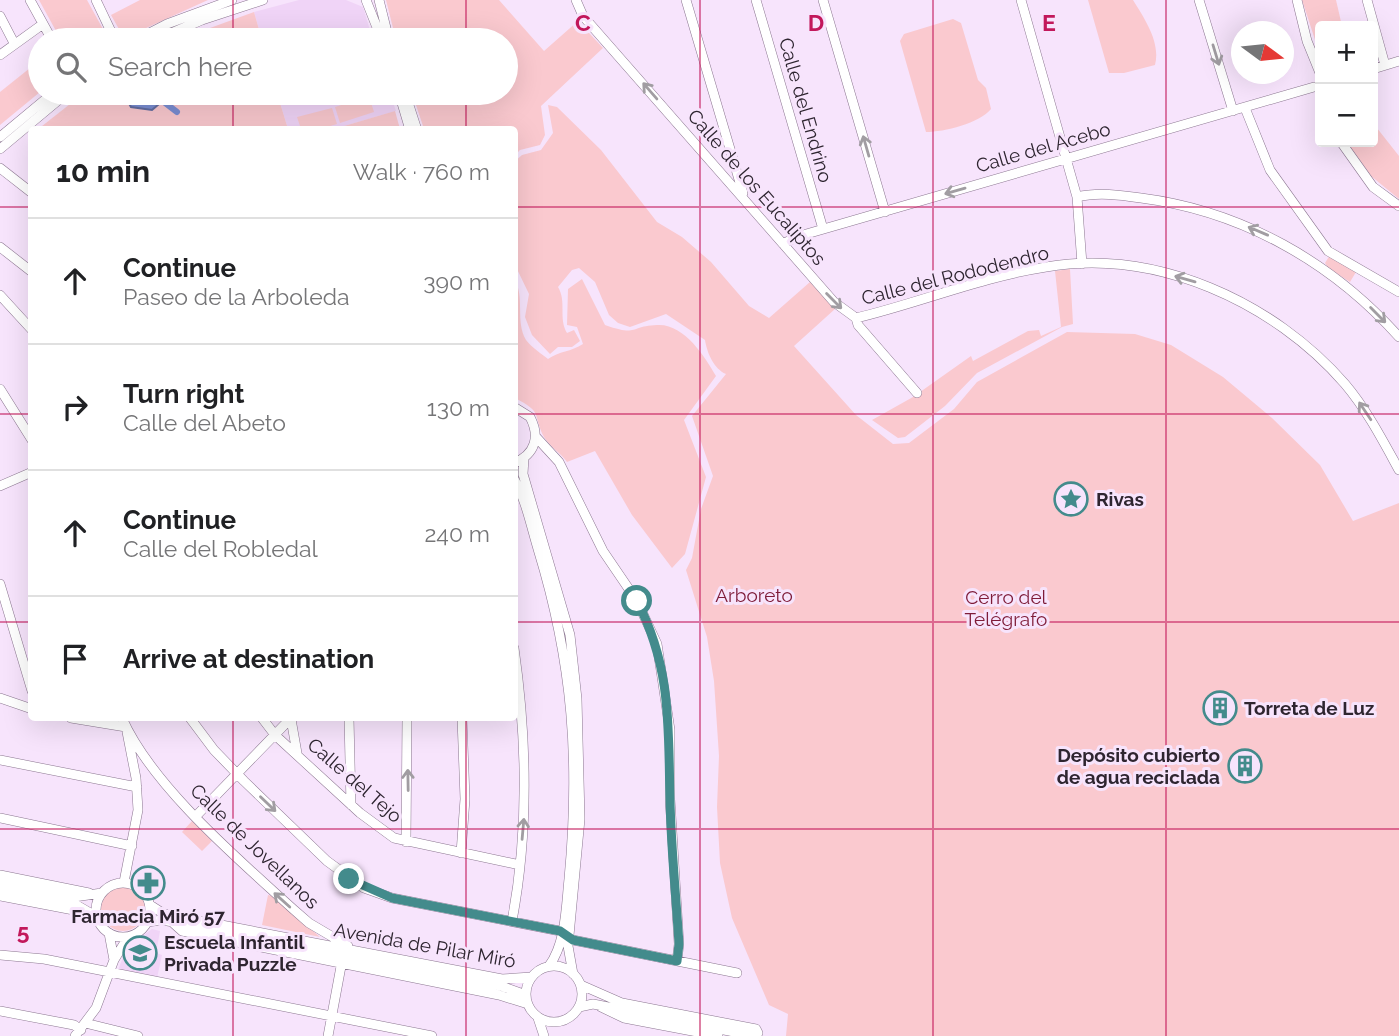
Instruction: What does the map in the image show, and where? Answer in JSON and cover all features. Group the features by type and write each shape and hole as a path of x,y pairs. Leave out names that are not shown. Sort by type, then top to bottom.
{"street":[{"path":"30,0 45,28"},
{"path":"96,0 109,28"},
{"path":"159,28 232,0"},
{"path":"183,28 263,0"},
{"path":"366,0 377,28"},
{"path":"379,0 386,28"},
{"name":"Calle de los Eucaliptos","path":"576,0 583,16 734,179 744,198 783,244 834,302 856,318 858,325 917,393"},
{"path":"686,0 734,179"},
{"name":"Calle del Endrino","path":"756,0 823,229"},
{"path":"823,0 885,212"},
{"path":"1021,0 1068,158 1077,197 1082,264"},
{"path":"1199,0 1233,111"},
{"path":"1297,0 1315,61"},
{"path":"1367,0 1385,65"},
{"path":"0,16 15,43"},
{"path":"37,28 43,24"},
{"path":"0,55 28,34"},
{"path":"1378,67 1399,61"},
{"name":"Calle del Acebo","path":"783,244 823,229 1068,158 1315,90"},
{"path":"0,137 39,105"},
{"path":"0,149 53,105"},
{"path":"403,105 409,126"},
{"path":"409,105 416,126"},
{"path":"1245,108 1270,170 1328,251"},
{"path":"1345,147 1373,187 1399,206"},
{"path":"0,168 28,190"},
{"path":"1077,197 1116,195 1187,206 1261,232 1318,264 1350,288 1399,337"},
{"path":"0,247 28,269"},
{"path":"1318,264 1328,251"},
{"path":"1328,251 1334,251 1362,273 1399,292"},
{"name":"Calle del Rododendro","path":"856,318 1046,266 1082,264 1129,267 1174,276 1209,287 1262,314 1307,346 1346,385 1377,430 1399,470"},
{"path":"1350,288 1362,273"},
{"path":"0,295 28,326"},
{"path":"0,389 28,434"},
{"path":"518,410 530,417 536,437 555,457 603,551 637,601 657,644 670,730 670,799 679,944 677,961"},
{"path":"536,437 523,458 523,474 570,635 577,699 580,819 566,936 549,966 532,977 527,1000 547,1036 558,1022 572,1015 579,1007 580,985"},
{"path":"523,458 541,451 555,457"},
{"path":"0,486 28,474"},
{"path":"518,491 556,609 566,663 574,788 566,936 573,974 580,985 622,1003 758,1030 757,1035 749,1035 600,1006 579,1007"},
{"path":"0,584 28,678"},
{"path":"512,921 526,795 518,677"},
{"path":"0,698 28,708"},
{"path":"193,721 237,774 327,862 364,888 392,898 512,921 566,936 737,973"},
{"name":"Calle del Tejo","path":"264,721 275,735 379,829 406,842 520,865"},
{"path":"197,816 288,721"},
{"path":"292,721 297,753"},
{"path":"349,721 351,805"},
{"path":"406,842 407,721"},
{"path":"461,721 465,799 461,853"},
{"name":"Calle de Jovellanos","path":"124,722 137,751 197,816 309,923 359,952"},
{"path":"124,882 138,810 137,751"},
{"path":"0,760 137,788"},
{"path":"0,818 132,846"},
{"path":"0,875 98,894"},
{"path":"0,882 74,897 98,894 110,886 124,882 143,891 150,905 148,922 128,937 114,960 96,1008 80,1030"},
{"path":"0,889 73,903 93,914 109,933 114,960"},
{"path":"93,914 98,894"},
{"path":"0,897 93,914"},
{"name":"Avenida de Pilar Miró","path":"150,905 164,914 502,979 532,977"},
{"name":"Avenida de Pilar Miró","path":"148,922 172,922 343,960 511,988 527,1000"},
{"path":"109,933 128,937"},
{"path":"0,955 44,959 432,1036"},
{"path":"328,1036 343,960"},
{"path":"549,966 560,967 573,974"},
{"path":"600,1006 624,1018 718,1036"},
{"path":"0,1011 74,1025 80,1030 138,1036"},
{"path":"537,1017 558,1022"}],"shaded area":[{"path":"299,0 346,0 363,7 369,28 259,28 254,12"},
{"path":"281,105 394,105 396,111 344,126 287,126"},
{"name":"Escuela Infantil Privada Puzzle","path":"152,929 160,931 156,953 162,955 157,978 118,970 127,947"}],"green space":[{"path":"39,0 87,0 102,28 54,28"},
{"path":"140,0 208,0 146,28 118,28 111,15"},
{"path":"386,0 499,0 544,51 578,21 603,48 541,106 545,135 540,145 518,152 518,126 423,126 416,105 518,105 518,28 393,28"},
{"path":"1088,0 1133,0 1154,39 1155,65 1124,73 1109,73"},
{"path":"1302,0 1336,0 1341,21 1315,21 1315,40"},
{"path":"254,12 259,28 210,28"},
{"path":"953,19 961,23 978,80 986,88 991,109 979,119 961,126 926,132 900,41 904,34"},
{"path":"28,70 28,102 0,125 0,92"},
{"path":"69,105 281,105 287,126 42,126"},
{"path":"372,105 374,112 340,123 335,107"},
{"path":"548,105 557,107 601,150 657,222 682,237 711,262 749,306 769,318 810,282 835,309 794,346 856,415 893,444 909,443 954,409 977,382 1067,332 1135,334 1171,345 1223,377 1272,418 1320,465 1353,521 1399,503 1399,1036 786,1036 788,1014 769,1005 732,918 720,863 717,807 719,756 714,681 707,637 686,570 692,558 701,509 713,476 692,416 726,374 712,360 705,340 666,314 630,327 618,323 609,315 595,282 579,268 572,270 558,287 562,298 564,327 567,333 574,330 580,341 572,347 558,347 550,354 532,335 525,317 529,294 518,271 518,158 541,150 553,133"},
{"path":"332,108 337,124 300,126 297,117"},
{"path":"395,111 399,126 344,126"},
{"path":"1378,129 1399,156 1399,199 1371,176 1351,147 1378,147"},
{"path":"1330,255 1356,272 1350,282 1328,268 1325,263"},
{"path":"1070,269 1073,324 1062,327 977,373 945,406 905,437 898,438 872,420 913,397 971,356 973,361 1028,331 1039,330 1041,336 1061,327 1055,271"},
{"path":"582,279 605,325 629,331 657,325 676,329 692,343 716,376 684,420 706,477 685,554 672,568 632,515 595,451 567,462 544,437 534,411 518,400 518,287 523,333 528,343 548,359 583,344 577,327 567,325 568,289"},
{"path":"192,821 212,841 202,851 182,832"},
{"path":"123,887 139,893 145,909 139,925 123,931 107,925 101,909 107,893"},
{"path":"268,895 272,896 320,937 262,925"}],"water":[{"path":"130,105 158,105 152,110"}],"waterway":[{"path":"168,105 177,112"}],"place":[{"name":"Rivas","path":"1071,499"},
{"name":"Torreta de Luz","path":"1220,708"},
{"name":"Depósito cubierto de agua reciclada","path":"1245,766"},
{"name":"Farmacia Miró 57","path":"148,883"},
{"name":"Escuela Infantil Privada Puzzle","path":"140,953"}],"route":[{"path":"349,879 364,888 392,898 560,931 569,939 677,961 679,944 670,799 668,702 657,644 637,601"}],"park label":[{"name":"Arboreto","path":"754,595"},
{"name":"Cerro del Telégrafo","path":"1006,608"}]}
